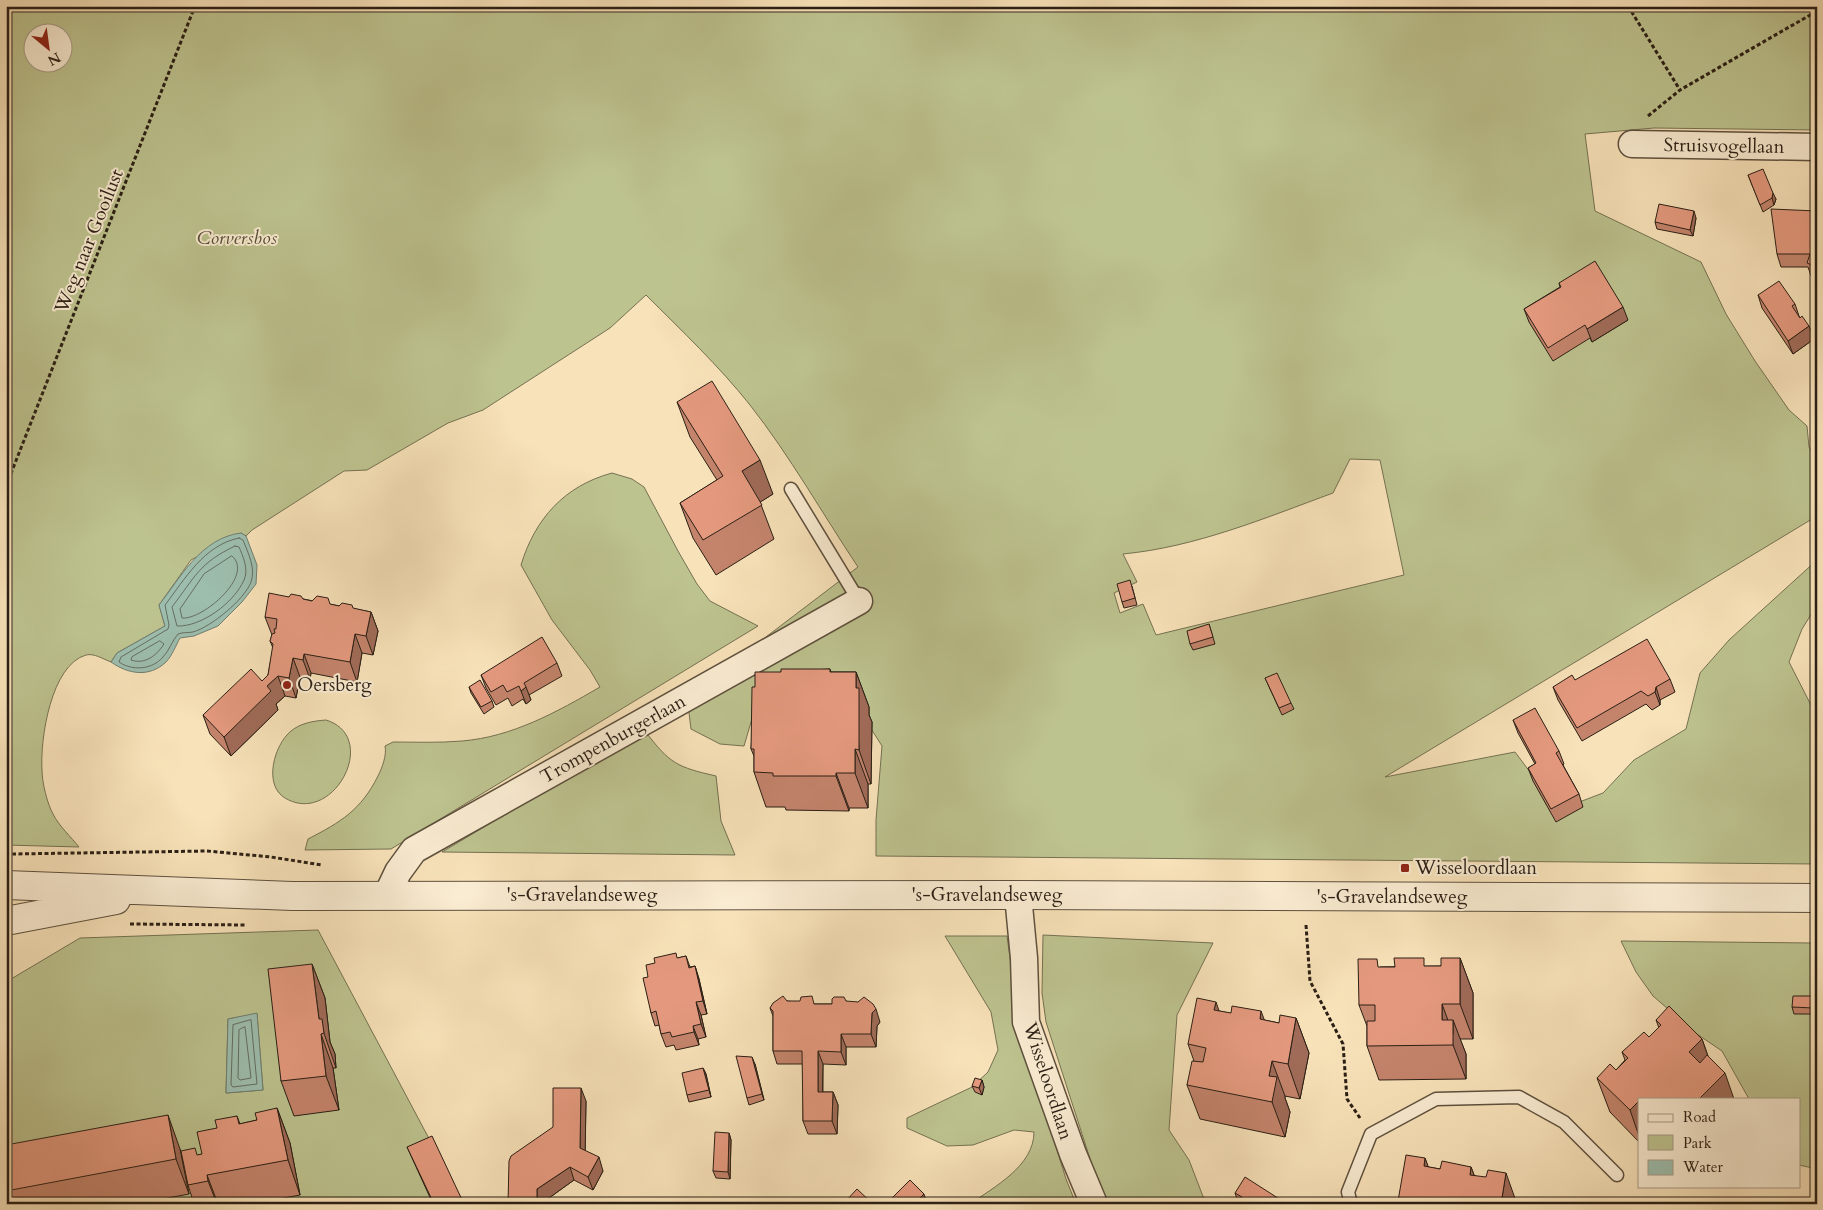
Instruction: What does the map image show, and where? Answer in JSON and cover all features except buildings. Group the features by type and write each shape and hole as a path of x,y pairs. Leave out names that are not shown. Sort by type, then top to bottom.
{"street":[{"name":"Struisvogellaan","path":"1632,144 1817,147"},
{"name":"Trompenburgerlaan","path":"387,895 398,872 414,850 858,601"},
{"name":"'s-Gravelandseweg","path":"6,885 292,896 1018,895 1817,898"},
{"name":"'s-Gravelandseweg","path":"6,921 157,892"},
{"name":"Wisseloordlaan","path":"1018,895 1024,958 1026,1022 1073,1154 1094,1204"}],"lane":[{"path":"791,489 858,601"},
{"path":"1351,1204 1348,1192 1370,1134 1436,1099 1520,1097 1564,1122 1617,1175"}],"path":[{"name":"Weg naar Gooilust","path":"6,486 195,6"},
{"path":"1628,6 1680,90"},
{"path":"1632,144 1645,119 1680,90 1817,10"},
{"path":"1305,921 1310,981 1343,1044 1347,1099 1370,1134"}],"green space":[{"name":"Corversbos","path":"6,6 1817,6 1817,130 1654,128 1585,134 1595,211 1701,262 1726,314 1755,361 1789,410 1807,426 1809,447 1817,459 1817,516 1385,777 1515,752 1536,780 1563,804 1582,801 1603,793 1634,760 1686,729 1700,673 1729,640 1817,560 1817,605 1802,629 1789,662 1813,709 1817,711 1817,864 876,856 876,820 882,746 849,694 758,698 744,746 720,744 691,729 687,697 858,567 765,424 713,363 646,295 610,328 483,410 448,423 367,470 344,471 252,530 246,536 241,533 191,560 159,605 165,626 117,653 111,662 86,655 74,662 64,673 50,705 43,740 42,770 47,798 53,814 79,847 6,845","holes":["1350,459 1380,460 1404,575 1156,635 1143,604 1120,613 1114,593 1137,582 1123,554 1177,545 1204,538 1333,493"]},
{"path":"612,473 632,479 644,487 697,584 710,601 758,626 391,849 305,850 308,839 340,821 365,798 381,769 385,757 385,746 393,742 481,739 534,722 600,687 590,670 552,620 521,565 534,533 554,507 580,486"},
{"path":"326,720 342,729 350,743 350,760 344,776 334,791 319,800 303,804 285,798 278,792 274,784 273,775 273,765 280,746 285,737 299,726"},
{"path":"645,731 661,751 675,763 692,770 716,776 721,821 735,855 442,852"},
{"path":"318,930 458,1193 427,1204 6,1204 6,982 80,938","holes":["257,1014 263,1090 226,1093 228,1019"]},
{"path":"1043,935 1213,943 1177,1015 1169,1130 1189,1160 1204,1199 1202,1204 1108,1204 1092,1165 1046,1022 1042,993"},
{"path":"945,936 1007,936 1020,1030 1066,1179 1076,1204 970,1204 1001,1183 1020,1165 1032,1144 1034,1132 1014,1130 973,1145 947,1146 907,1128 907,1118 972,1087 988,1072 998,1050 991,1012"},
{"path":"1621,941 1812,943 1817,1071 1817,1169 1800,1165 1800,1098 1748,1098 1722,1051 1697,1034 1653,996 1636,972"}],"water":[{"path":"241,533 246,536 257,565 256,584 242,602 218,626 194,636 180,638 168,660 153,670 146,672 131,671 111,662 117,653 165,626 159,605 193,560 214,542 227,536"},
{"path":"257,1013 263,1090 226,1093 228,1019"}],"place":[{"name":"Oersberg","path":"287,685"},
{"name":"Wisseloordlaan","path":"1405,868"}]}
